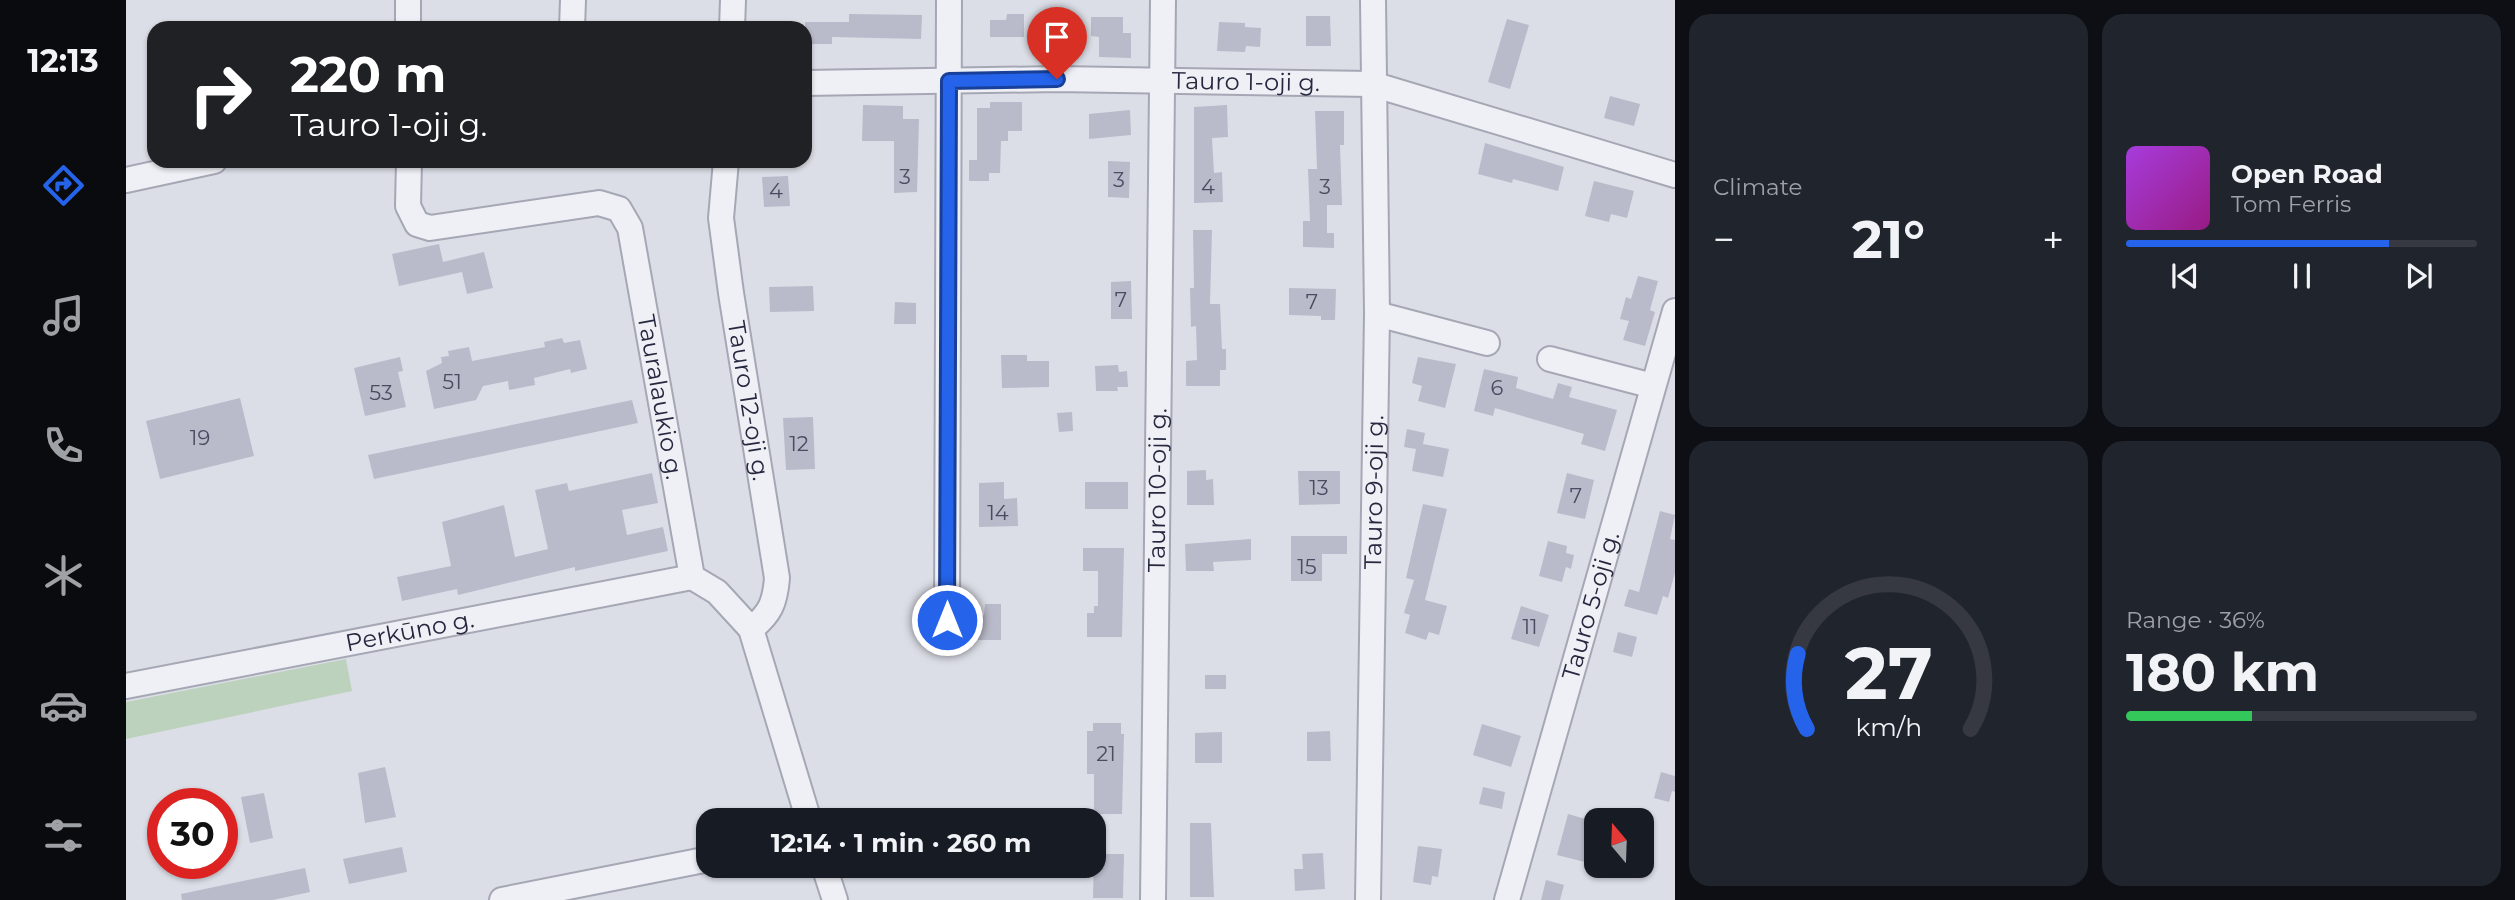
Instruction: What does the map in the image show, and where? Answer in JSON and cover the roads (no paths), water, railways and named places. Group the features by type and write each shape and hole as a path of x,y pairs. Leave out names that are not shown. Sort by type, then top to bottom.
{"street":[{"path":"408,0 408,21"},
{"path":"572,21 573,0"},
{"path":"732,21 733,0"},
{"path":"947,620 948,0"},
{"name":"Tauro 10-oji g.","path":"1153,900 1163,0"},
{"name":"Tauro 9-oji g.","path":"1368,900 1377,314 1373,0"},
{"name":"Tauro 1-oji g.","path":"812,83 1057,79 1372,84 1675,175"},
{"path":"126,180 182,168"},
{"name":"Tauralaukio g.","path":"409,168 408,206 417,224 430,228 589,204 619,209 630,228 692,577"},
{"name":"Tauro 12-oji g.","path":"726,168 722,218 730,293 777,578 775,598 769,615 751,629"},
{"name":"Tauro 5-oji g.","path":"1507,900 1675,311"},
{"path":"1377,314 1487,343"},
{"path":"1550,359 1654,386"},
{"path":"692,577 717,592 751,629 805,808"},
{"name":"Perkūno g.","path":"126,686 692,577"},
{"path":"502,900 696,862"},
{"path":"828,878 835,900"}]}
